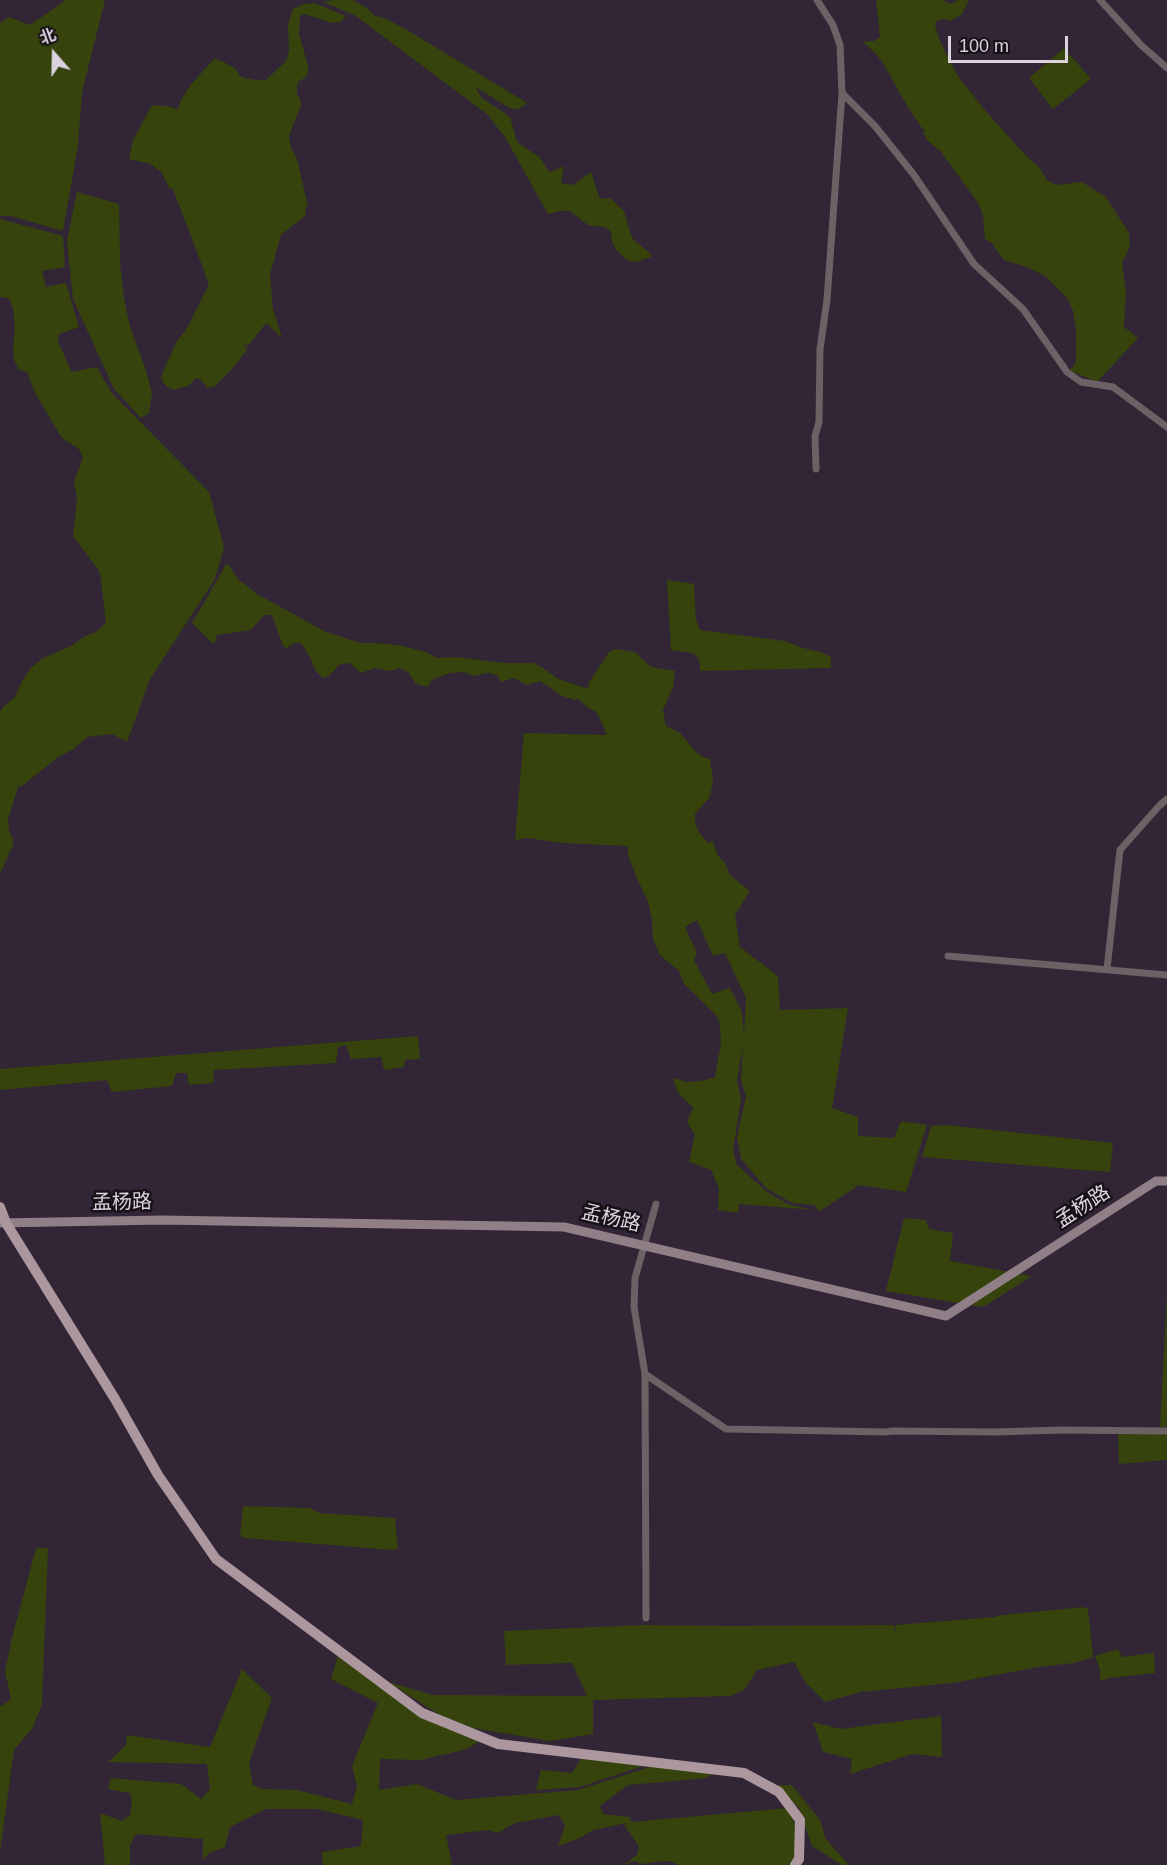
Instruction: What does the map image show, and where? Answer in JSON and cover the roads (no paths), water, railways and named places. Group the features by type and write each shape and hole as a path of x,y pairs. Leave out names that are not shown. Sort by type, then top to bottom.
{"main road":[{"name":"孟杨路","path":"3,1223 163,1220 564,1227 946,1316 1156,1181 1167,1181"},
{"path":"0,1207 3,1223 115,1399 158,1475 216,1559 422,1713 498,1744 744,1773 778,1792 800,1820 799,1859 795,1865"}],"street":[{"path":"816,469 815,436 819,422 820,349 827,300 842,93 840,45 833,25 817,0"},
{"path":"1101,0 1141,45 1167,68"},
{"path":"842,93 875,126 914,175 974,264 1023,309 1067,372 1081,382 1113,387 1167,427"},
{"path":"1107,969 1120,850 1167,800"},
{"path":"948,956 1167,975"},
{"path":"646,1618 645,1374 634,1307 635,1278 656,1204"},
{"path":"645,1374 726,1429 886,1432 1167,1431"}]}
